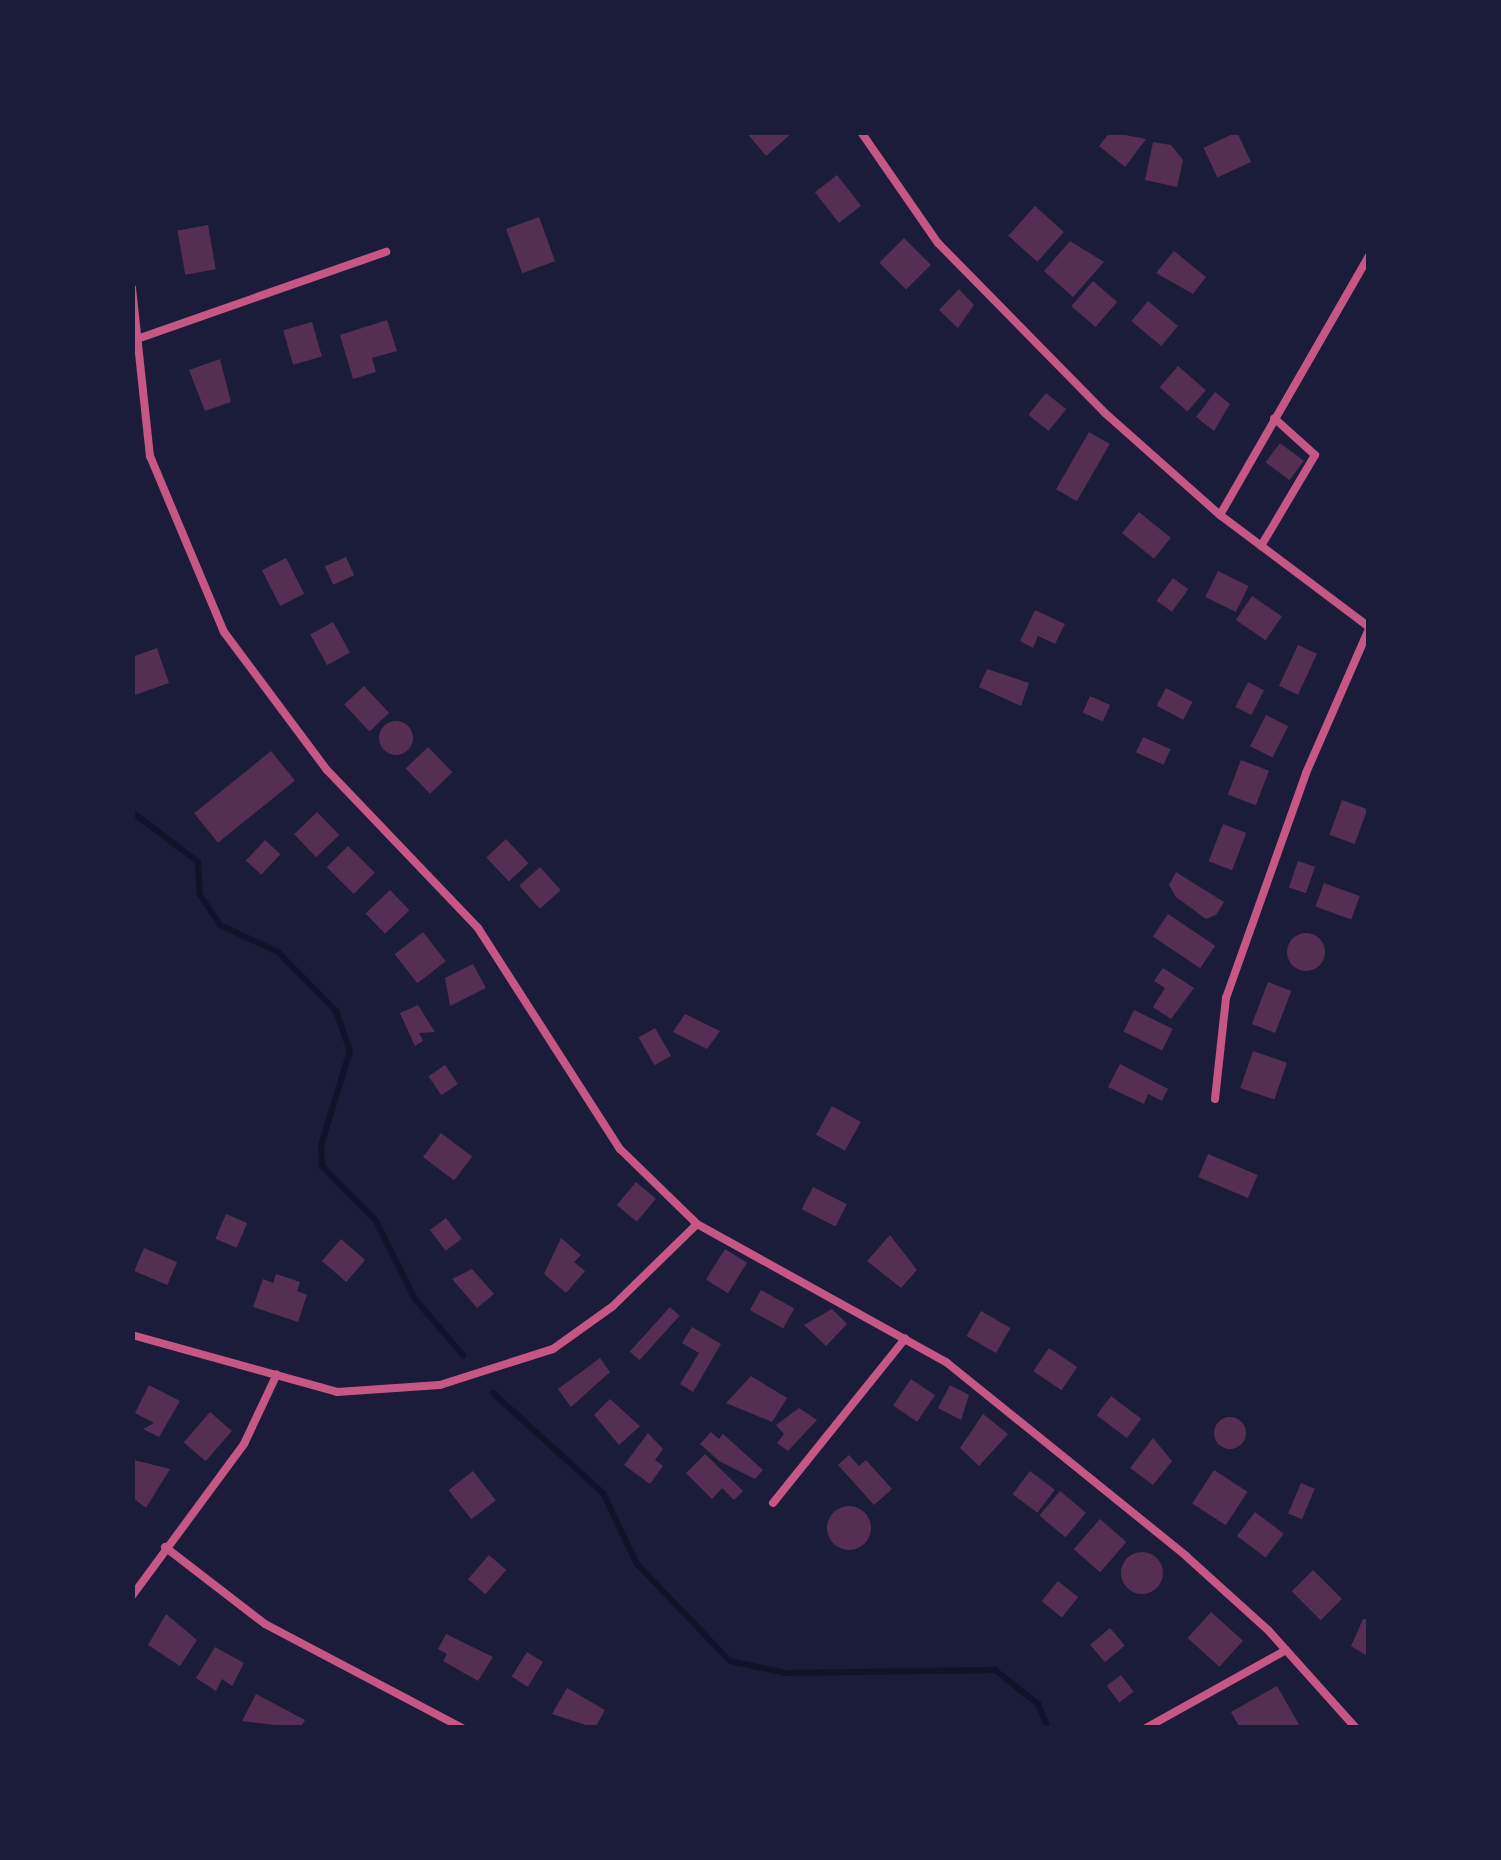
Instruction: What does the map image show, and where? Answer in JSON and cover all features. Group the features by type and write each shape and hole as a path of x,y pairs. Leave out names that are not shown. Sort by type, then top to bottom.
{"street":[{"path":"861,132 938,243 1106,413 1220,515 1369,628 1233,976 1215,1038 1215,1099"},
{"path":"140,338 386,252"},
{"path":"1220,515 1369,256"},
{"path":"132,288 150,456 224,632 327,770 478,928 620,1149 697,1224 946,1362 1186,1556 1286,1650 1356,1728"},
{"path":"1261,546 1315,455 1274,418"},
{"path":"132,1335 338,1392 494,1374 553,1348 614,1306 697,1224"},
{"path":"773,1503 905,1339"},
{"path":"132,1596 244,1444 277,1374"},
{"path":"165,1547 265,1624 462,1728"},
{"path":"1146,1728 1286,1650"}],"building":[{"path":"746,132 793,132 766,156"},
{"path":"1110,132 1146,139 1125,167 1099,146"},
{"path":"1237,132 1251,162 1217,178 1203,148"},
{"path":"1153,142 1171,145 1183,160 1177,187 1145,180"},
{"path":"837,175 861,206 839,223 815,192"},
{"path":"1035,206 1064,232 1037,262 1008,236"},
{"path":"539,217 555,261 522,273 506,229"},
{"path":"208,225 216,269 185,275 177,230"},
{"path":"904,238 931,265 906,290 879,263"},
{"path":"1070,241 1104,262 1073,297 1044,271"},
{"path":"1174,251 1206,277 1193,294 1156,273"},
{"path":"1093,281 1117,302 1096,327 1071,306"},
{"path":"959,289 974,305 958,328 939,310"},
{"path":"1148,301 1178,326 1161,346 1131,321"},
{"path":"387,320 397,351 372,358 376,372 353,379 340,335"},
{"path":"312,322 322,357 293,365 283,330"},
{"path":"220,359 231,402 205,411 189,370"},
{"path":"1178,366 1206,390 1188,411 1160,387"},
{"path":"1215,392 1230,404 1214,431 1196,417"},
{"path":"1046,393 1066,409 1049,431 1028,415"},
{"path":"1089,432 1110,444 1077,501 1056,489"},
{"path":"1280,443 1304,461 1290,480 1266,462"},
{"path":"1139,512 1171,538 1154,559 1122,533"},
{"path":"346,557 354,575 333,585 325,566"},
{"path":"286,558 304,594 280,606 262,570"},
{"path":"1218,571 1249,586 1236,612 1205,597"},
{"path":"1173,578 1188,589 1172,612 1157,601"},
{"path":"1252,596 1282,616 1266,640 1236,620"},
{"path":"1035,610 1065,624 1055,644 1038,636 1033,648 1020,641"},
{"path":"333,622 350,653 327,665 310,635"},
{"path":"1298,645 1317,654 1298,695 1279,686"},
{"path":"157,648 169,683 132,696 132,657"},
{"path":"987,669 1029,683 1021,706 979,687"},
{"path":"1248,682 1264,690 1251,715 1235,707"},
{"path":"364,686 389,713 369,731 344,704"},
{"path":"1166,688 1192,702 1183,720 1157,706"},
{"path":"1090,696 1110,705 1103,721 1083,712"},
{"path":"1266,715 1288,726 1272,758 1250,746"},
{"path":"396,721 408,726 413,738 408,750 396,755 384,750 379,738 384,726"},
{"path":"1143,737 1170,749 1163,765 1136,753"},
{"path":"428,747 452,772 430,794 406,769"},
{"path":"271,751 295,781 218,843 194,813"},
{"path":"1241,760 1269,771 1256,805 1228,795"},
{"path":"1342,800 1367,809 1355,844 1329,835"},
{"path":"317,812 339,835 316,857 294,834"},
{"path":"1223,824 1246,833 1232,870 1209,861"},
{"path":"506,839 529,863 509,882 486,857"},
{"path":"265,840 280,854 261,875 246,860"},
{"path":"348,846 375,873 354,894 327,867"},
{"path":"1298,861 1315,867 1306,893 1289,887"},
{"path":"540,867 561,890 540,909 519,886"},
{"path":"1176,872 1224,902 1216,915 1206,919 1176,897 1169,885"},
{"path":"1324,883 1360,896 1351,919 1315,906"},
{"path":"390,890 409,910 385,934 366,914"},
{"path":"1168,914 1215,946 1200,968 1153,936"},
{"path":"423,932 446,961 417,983 395,954"},
{"path":"1306,933 1319,939 1325,952 1319,965 1306,971 1293,965 1287,952 1293,939"},
{"path":"473,964 486,988 450,1006 445,978"},
{"path":"1163,968 1194,988 1171,1019 1153,1007 1165,988 1154,981"},
{"path":"1268,982 1291,991 1275,1033 1252,1024"},
{"path":"418,1005 435,1032 419,1033 423,1041 415,1046 400,1013"},
{"path":"1134,1010 1173,1029 1162,1050 1123,1032"},
{"path":"685,1014 720,1031 707,1049 673,1032"},
{"path":"655,1028 671,1056 655,1065 639,1038"},
{"path":"1253,1051 1287,1063 1274,1100 1240,1088"},
{"path":"1120,1064 1168,1089 1162,1101 1148,1094 1144,1104 1108,1087"},
{"path":"445,1065 458,1084 441,1095 428,1076"},
{"path":"832,1106 861,1122 845,1151 816,1135"},
{"path":"441,1133 472,1156 454,1180 423,1157"},
{"path":"1208,1154 1258,1175 1248,1198 1198,1177"},
{"path":"636,1182 656,1199 637,1222 617,1205"},
{"path":"813,1187 847,1204 836,1227 802,1209"},
{"path":"226,1214 247,1223 237,1248 215,1239"},
{"path":"446,1218 462,1239 446,1251 430,1230"},
{"path":"890,1235 917,1270 901,1288 867,1261"},
{"path":"561,1238 581,1255 574,1262 585,1271 566,1293 544,1274"},
{"path":"341,1239 365,1260 346,1282 322,1261"},
{"path":"144,1248 177,1262 167,1285 134,1271"},
{"path":"725,1249 747,1263 728,1293 706,1280"},
{"path":"472,1269 494,1294 477,1308 452,1279"},
{"path":"276,1274 300,1282 297,1291 307,1295 298,1322 253,1307 263,1279 273,1283"},
{"path":"761,1290 794,1308 783,1329 750,1310"},
{"path":"670,1307 680,1316 640,1360 630,1352"},
{"path":"832,1309 847,1324 826,1346 804,1325"},
{"path":"981,1311 1010,1328 996,1353 966,1336"},
{"path":"692,1327 721,1344 693,1392 680,1384 699,1353 682,1343"},
{"path":"1049,1348 1077,1367 1062,1390 1033,1371"},
{"path":"600,1358 610,1372 571,1407 558,1389"},
{"path":"751,1376 787,1398 772,1422 726,1403"},
{"path":"911,1379 935,1395 917,1422 893,1406"},
{"path":"149,1385 180,1401 159,1437 143,1429 154,1423 135,1413"},
{"path":"950,1385 969,1395 961,1420 938,1408"},
{"path":"1111,1396 1141,1419 1127,1438 1097,1415"},
{"path":"610,1399 640,1426 619,1445 594,1415"},
{"path":"799,1408 817,1420 788,1451 777,1443 784,1434 776,1425"},
{"path":"210,1412 232,1431 206,1461 184,1442"},
{"path":"983,1414 1008,1434 979,1466 960,1448"},
{"path":"1230,1417 1242,1421 1246,1433 1242,1445 1230,1449 1218,1445 1214,1433 1218,1421"},
{"path":"711,1432 719,1439 723,1434 763,1470 755,1479 719,1461 700,1444"},
{"path":"648,1433 663,1449 655,1460 663,1466 650,1484 624,1465"},
{"path":"1153,1438 1172,1461 1153,1485 1130,1468"},
{"path":"705,1454 743,1491 734,1500 722,1488 712,1499 686,1473"},
{"path":"849,1455 859,1466 866,1460 892,1489 874,1505 838,1465"},
{"path":"134,1460 170,1469 146,1508 132,1497"},
{"path":"1214,1470 1248,1492 1226,1525 1192,1504"},
{"path":"473,1471 496,1500 471,1519 449,1490"},
{"path":"1030,1471 1055,1490 1037,1513 1013,1494"},
{"path":"1301,1483 1315,1489 1302,1519 1288,1513"},
{"path":"1060,1491 1086,1513 1065,1537 1039,1516"},
{"path":"849,1506 864,1513 871,1528 864,1543 849,1550 834,1543 827,1528 834,1513"},
{"path":"1255,1512 1284,1534 1266,1558 1237,1536"},
{"path":"1100,1519 1126,1542 1100,1572 1074,1549"},
{"path":"1142,1552 1157,1558 1163,1573 1157,1588 1142,1594 1127,1588 1121,1573 1127,1558"},
{"path":"489,1555 506,1570 485,1594 468,1579"},
{"path":"1313,1570 1342,1599 1321,1620 1292,1591"},
{"path":"1058,1581 1078,1597 1062,1618 1042,1601"},
{"path":"1211,1612 1243,1641 1220,1667 1188,1638"},
{"path":"166,1614 197,1640 180,1666 148,1645"},
{"path":"1363,1619 1369,1619 1369,1657 1351,1646"},
{"path":"1110,1628 1125,1646 1105,1662 1090,1645"},
{"path":"446,1634 493,1657 478,1681 443,1661 447,1654 438,1649"},
{"path":"215,1647 244,1663 232,1686 222,1679 216,1691 196,1678"},
{"path":"527,1652 543,1662 528,1687 512,1677"},
{"path":"1121,1675 1134,1692 1119,1703 1107,1686"},
{"path":"1277,1686 1301,1728 1240,1728 1231,1712"},
{"path":"567,1688 605,1710 595,1728 552,1714"},
{"path":"256,1694 305,1720 300,1728 242,1721"}],"waterway":[{"path":"132,812 198,862 200,895 220,925 278,952 336,1011 350,1051 321,1145 322,1166 376,1221 415,1299 463,1355"},
{"path":"493,1393 603,1493 637,1564 730,1661 785,1673 995,1670 1038,1704 1048,1728"}]}
